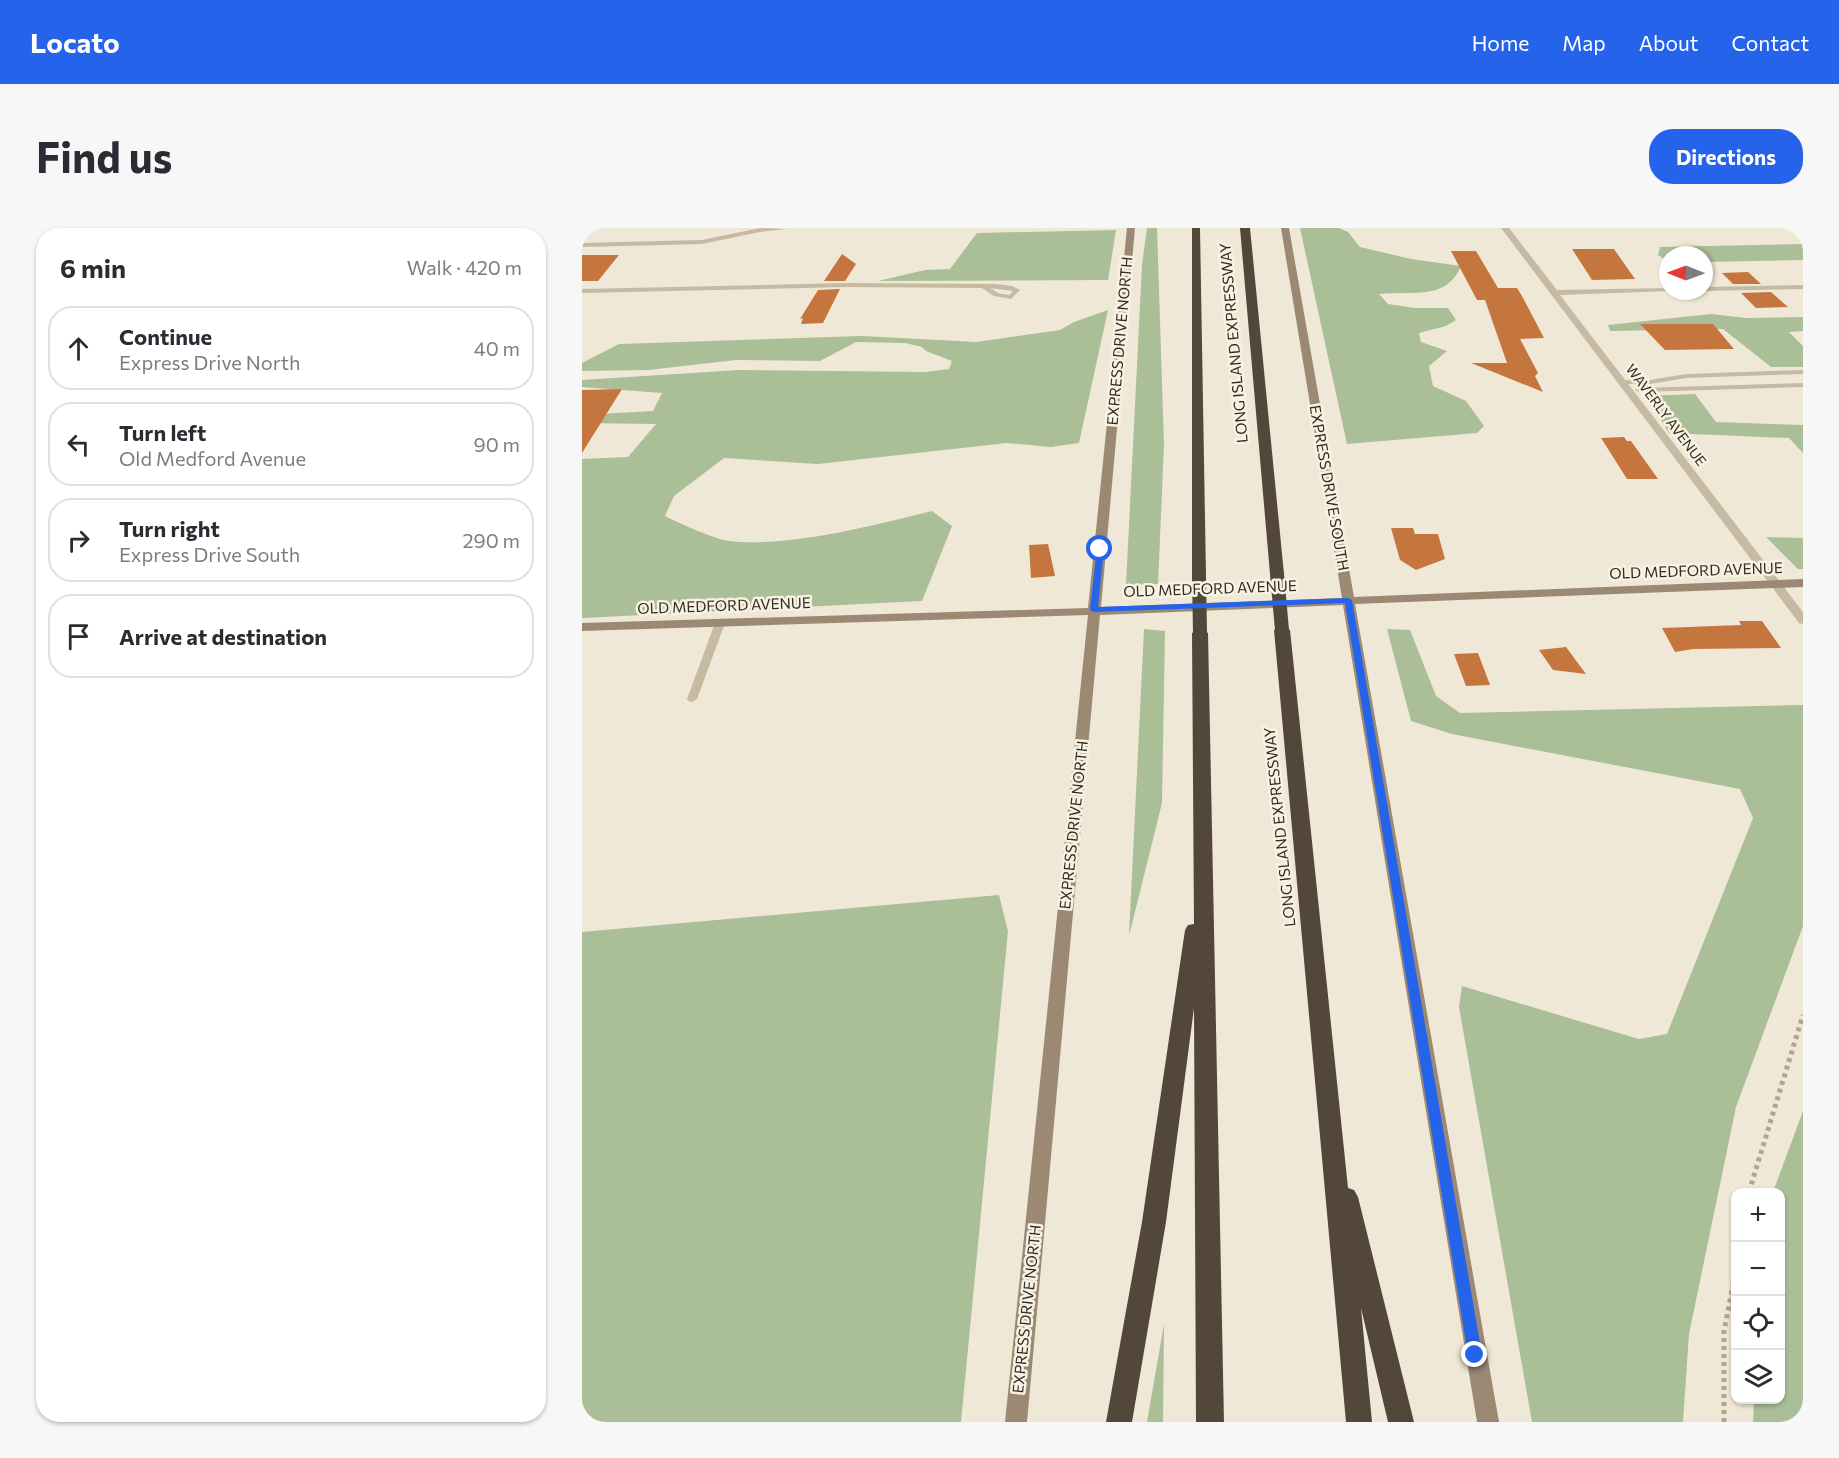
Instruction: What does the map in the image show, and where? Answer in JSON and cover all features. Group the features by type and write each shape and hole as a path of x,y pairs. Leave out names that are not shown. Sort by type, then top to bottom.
{"highway":[{"name":"LONG ISLAND EXPRESSWAY","path":"1196,228 1210,1422"},
{"name":"LONG ISLAND EXPRESSWAY","path":"1245,228 1359,1422"},
{"path":"1119,1422 1154,1222 1203,875"},
{"path":"1331,1134 1401,1422"}],"main road":[{"name":"EXPRESS DRIVE NORTH","path":"1016,1422 1131,228"},
{"name":"EXPRESS DRIVE SOUTH","path":"1285,228 1488,1422"},
{"name":"OLD MEDFORD AVENUE","path":"582,627 1803,583"}],"street":[{"name":"WAVERLY AVENUE","path":"1505,228 1803,620"},
{"path":"1713,289 1803,287"},
{"path":"1554,293 1659,290"}],"lane":[{"path":"582,245 702,242 760,230 784,229"},
{"path":"582,302 585,296 582,292 847,285 984,286"},
{"path":"1626,386 1686,376 1803,372"},
{"path":"1626,386 1803,385"},
{"path":"692,699 720,623"}],"path":[{"path":"1750,1188 1803,1015"},
{"path":"1724,1422 1724,1331 1731,1295"}],"green space":[{"path":"1147,228 1157,228 1164,445 1158,584 1126,585 1142,265"},
{"path":"1300,228 1339,228 1348,232 1360,247 1411,259 1461,266 1446,285 1437,290 1379,294 1388,304 1415,308 1448,308 1456,320 1446,326 1419,333 1421,342 1447,351 1429,366 1433,386 1466,401 1484,426 1477,433 1347,444"},
{"path":"1116,230 1108,280 878,281 925,270 950,269 977,233"},
{"path":"1803,244 1803,260 1713,262 1713,246 1708,246"},
{"path":"1108,310 1079,443 1051,447 1007,443 818,464 724,458 674,496 665,516 723,540 752,542 831,534 932,511 952,526 922,601 582,618 582,459 628,457 656,424 582,423 582,415 653,411 662,393 582,387 582,380 739,370 925,372 949,369 952,361 926,351 922,347 905,343 856,342 820,361 736,360 648,370 582,371 582,363 619,344 862,336 976,342 1060,330 1074,322"},
{"path":"1711,314 1746,318 1803,317 1803,331 1789,332 1803,346 1803,367 1771,367 1723,329 1610,331 1608,325"},
{"path":"1695,394 1716,422 1803,425 1803,453 1789,438 1669,433 1646,396"},
{"path":"1766,537 1803,538 1803,569 1798,569"},
{"path":"1144,629 1165,631 1162,803 1129,936"},
{"path":"1387,629 1410,630 1436,696 1460,713 1803,705 1803,926 1736,1107 1689,1334 1683,1422 1532,1422 1459,1007 1462,986 1639,1039 1667,1034 1753,818 1740,789 1452,734 1411,721"},
{"path":"999,895 1008,931 961,1422 582,1422 582,932"},
{"path":"1803,1111 1803,1422 1753,1422 1754,1404 1785,1404 1785,1188 1774,1188"},
{"path":"1164,1324 1163,1422 1147,1422"}],"building":[{"path":"1572,249 1614,249 1635,279 1592,280"},
{"path":"1451,251 1476,251 1498,288 1517,288 1544,338 1520,339 1538,373 1535,376 1543,392 1471,363 1507,363 1485,300 1477,300"},
{"path":"842,254 856,264 845,281 824,281"},
{"path":"582,255 619,255 598,281 582,281"},
{"path":"1748,272 1761,284 1733,284 1722,273"},
{"path":"840,289 823,323 801,324 803,318 800,319 818,290"},
{"path":"1771,292 1788,307 1756,308 1741,293"},
{"path":"1640,324 1713,324 1734,349 1665,350"},
{"path":"622,389 582,453 582,390"},
{"path":"1624,437 1627,441 1631,441 1658,479 1627,479 1601,438"},
{"path":"1391,528 1413,528 1415,534 1438,534 1445,559 1416,570 1400,560"},
{"path":"1048,544 1055,576 1031,578 1029,545"},
{"path":"1739,621 1762,621 1781,648 1693,649 1675,652 1662,628 1741,625"},
{"path":"1566,647 1586,674 1553,670 1539,650"},
{"path":"1478,653 1490,685 1466,686 1454,654"}],"route":[{"path":"1100,549 1094,610 1348,600 1475,1355"}]}
